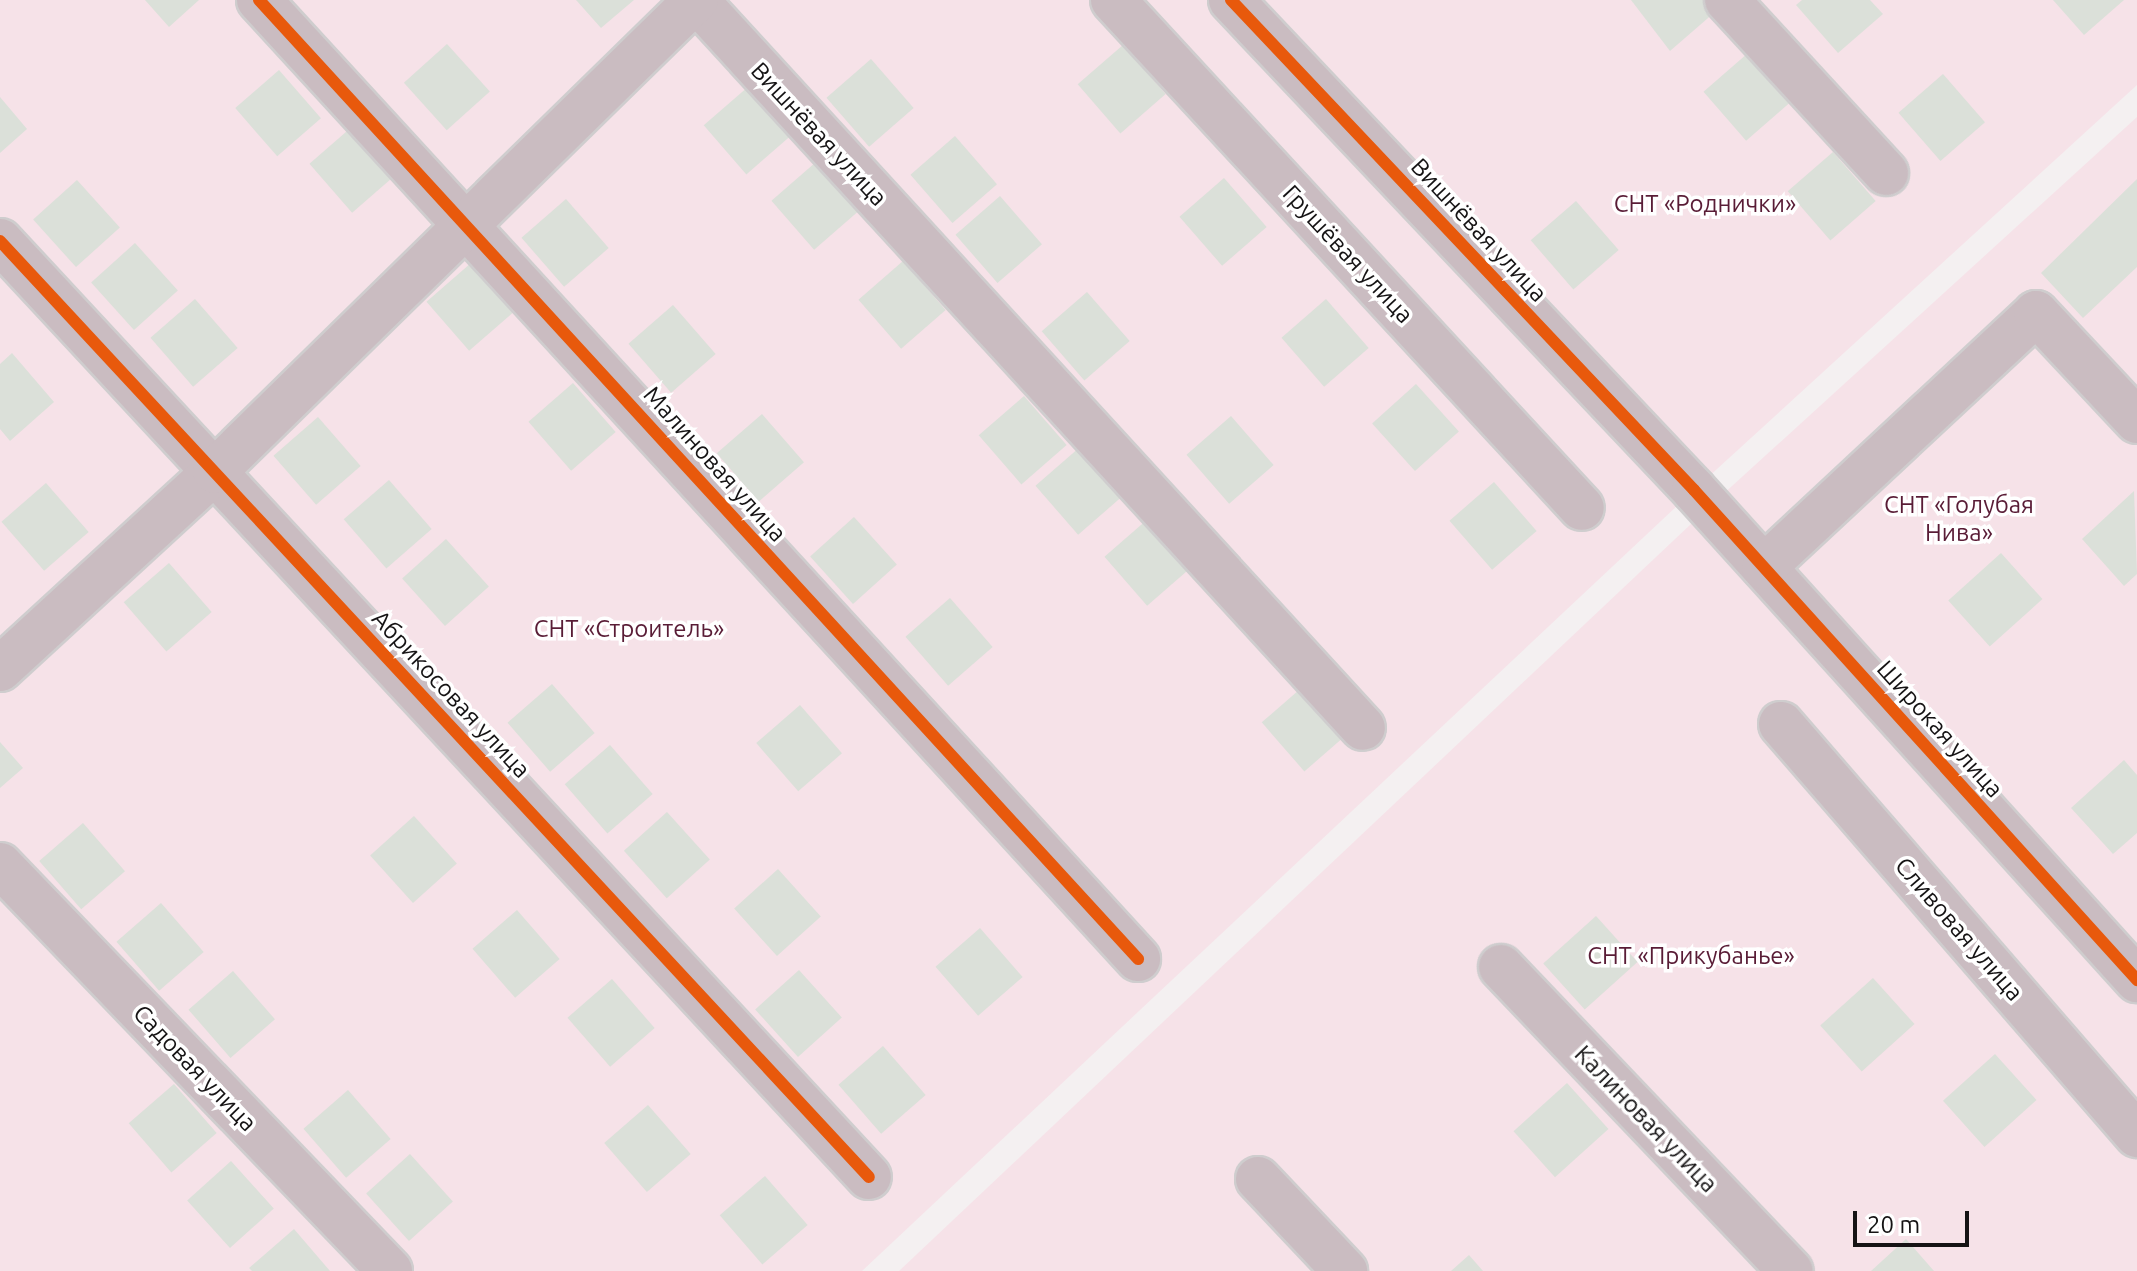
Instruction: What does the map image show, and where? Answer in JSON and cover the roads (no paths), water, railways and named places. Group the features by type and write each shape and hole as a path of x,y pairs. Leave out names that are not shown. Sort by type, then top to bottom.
{"street":[{"name":"Малиновая улица","path":"259,0 1138,959"},
{"path":"0,669 215,471 696,0"},
{"name":"Вишнёвая улица","path":"696,0 1363,728"},
{"name":"Грушёвая улица","path":"1113,0 1582,508"},
{"name":"Вишнёвая улица","path":"1231,0 1702,499"},
{"path":"1727,0 1886,173"},
{"name":"Абрикосовая улица","path":"0,241 869,1177"},
{"path":"1764,567 2036,313 2137,421"},
{"name":"Широкая улица","path":"1702,499 2137,980"},
{"name":"Сливовая улица","path":"1781,724 2137,1135"},
{"name":"Садовая улица","path":"0,865 390,1271"},
{"name":"Калиновая улица","path":"1501,967 1791,1271"},
{"path":"1258,1179 1345,1271"}],"park label":[{"name":"СНТ «Роднички»","path":"1705,204"},
{"name":"СНТ «Голубая Нива»","path":"1959,519"},
{"name":"СНТ «Строитель»","path":"629,629"},
{"name":"СНТ «Прикубанье»","path":"1691,956"}]}
